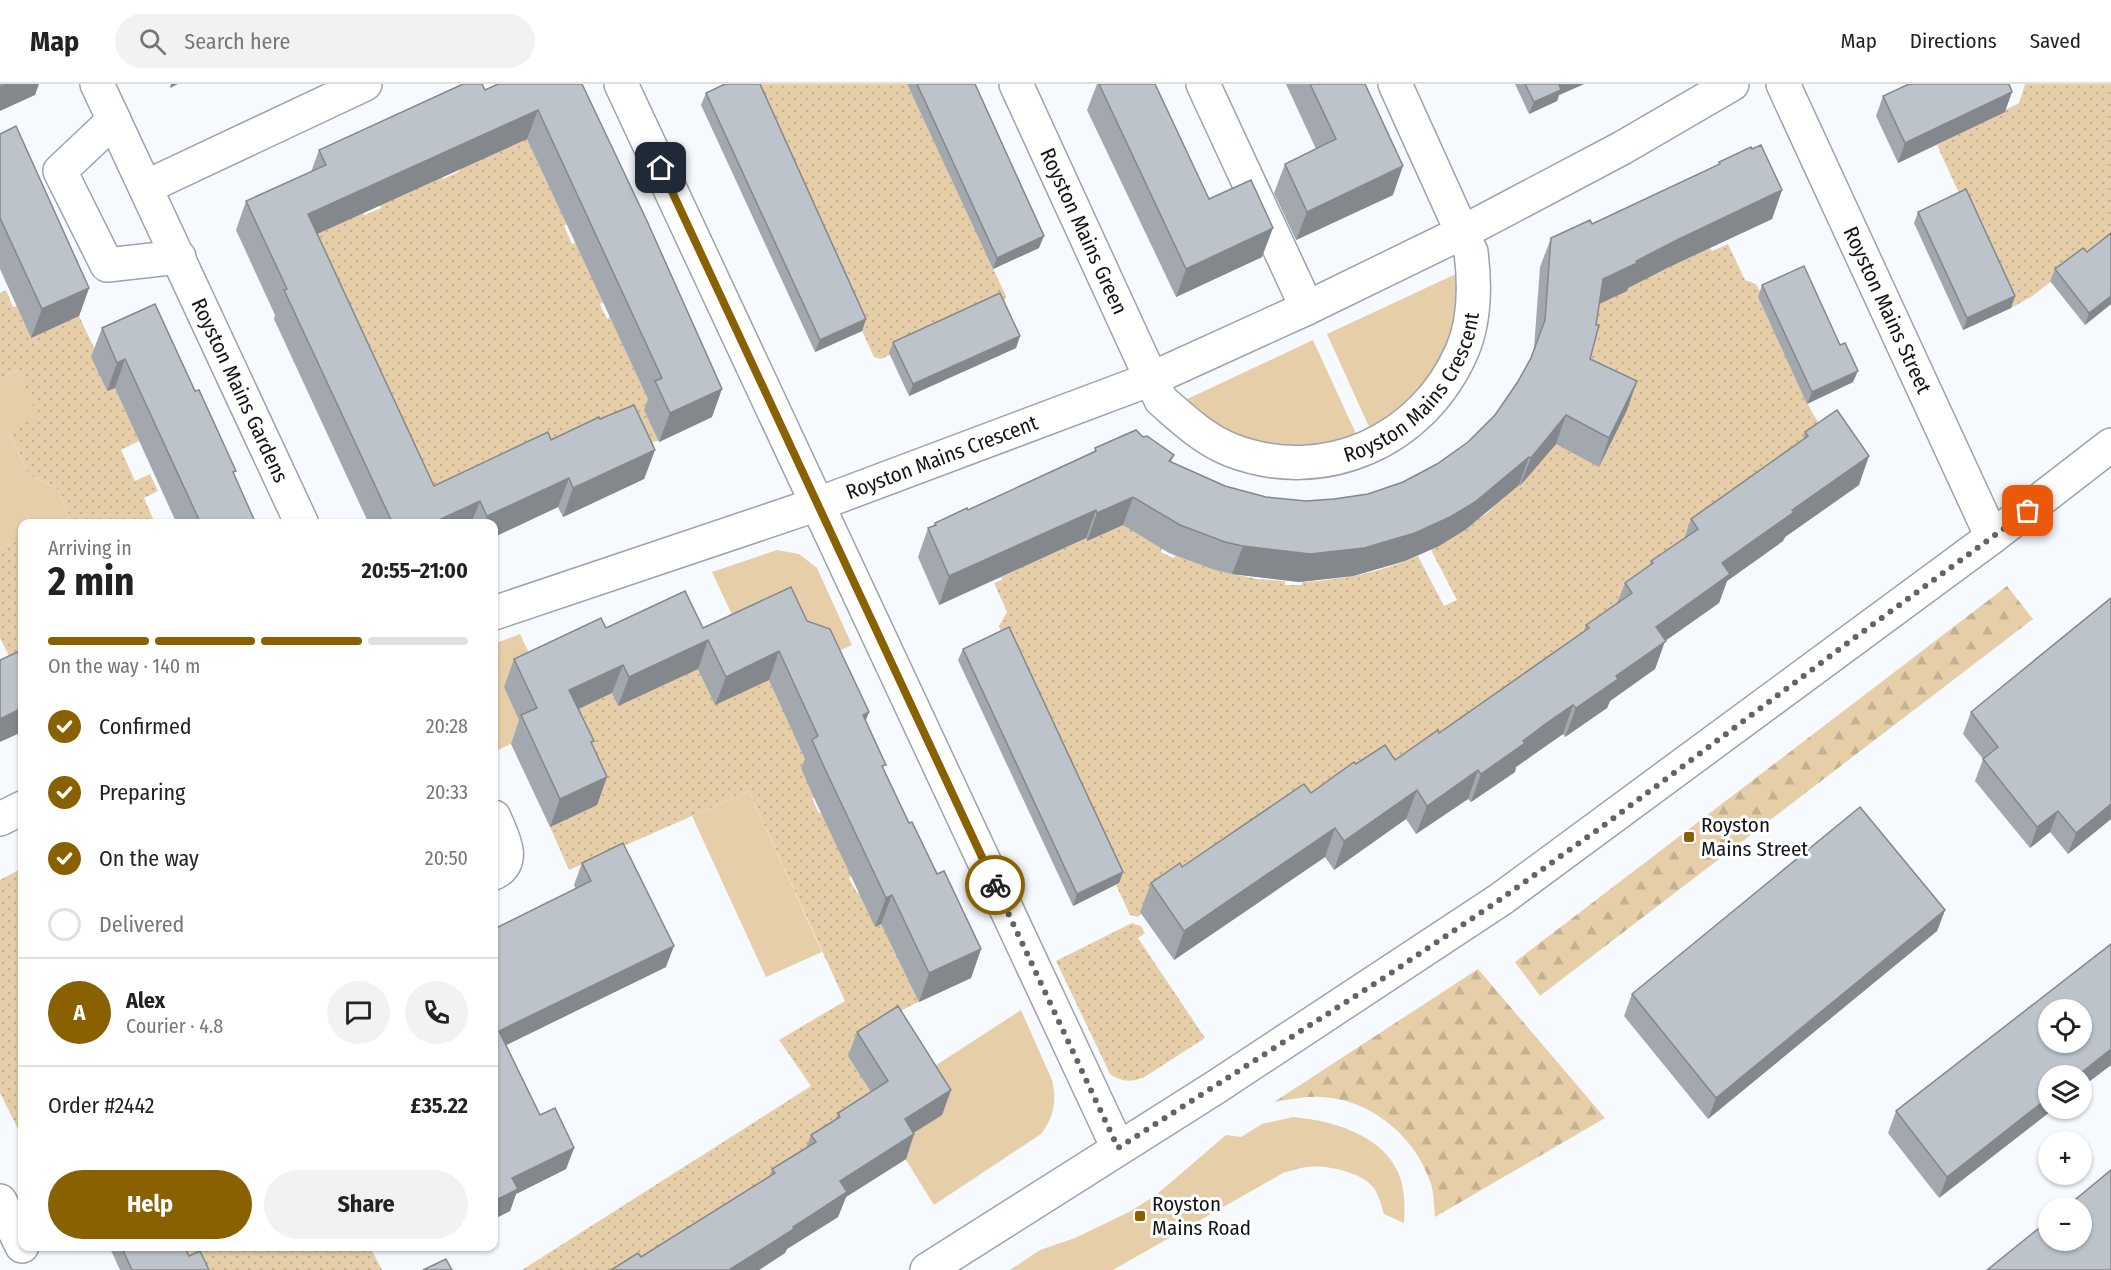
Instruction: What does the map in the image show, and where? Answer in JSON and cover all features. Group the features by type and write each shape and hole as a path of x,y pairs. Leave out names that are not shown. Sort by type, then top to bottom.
{"street":[{"name":"Royston Mains Gardens","path":"97,84 300,519"},
{"path":"146,187 365,84"},
{"path":"621,84 1118,1148"},
{"name":"Royston Mains Green","path":"1016,84 1151,379"},
{"path":"1203,84 1307,308"},
{"path":"1395,84 1463,232"},
{"name":"Royston Mains Crescent","path":"498,612 818,504 1151,379 1307,308 1463,232 1622,148 1732,84"},
{"name":"Royston Mains Street","path":"1783,84 1992,537"},
{"path":"114,120 60,171 107,265 179,257"},
{"name":"Royston Mains Crescent","path":"1151,379 1161,400 1203,436 1230,450 1256,458 1281,462 1317,462 1345,456 1370,447 1397,432 1419,414 1445,383 1462,349 1474,301 1471,252 1463,232"},
{"path":"927,1270 1390,973 1501,899 1992,537 2111,445"},
{"path":"0,819 18,810"},
{"path":"498,827 507,848 506,861 498,871"},
{"path":"0,1201 18,1236"},
{"path":"25,1251 34,1270"}],"green space":[{"path":"750,84 907,84 1006,296 1004,302 881,359 874,357"},
{"path":"2025,84 2111,84 2111,242 2079,260 2031,297 2011,308 1937,145 2019,103"},
{"path":"529,134 567,224 564,226 572,244 576,243 603,302 600,304 607,319 610,317 649,399 645,410 658,440 632,452 443,519 430,519 300,248 316,196 331,227 381,208 380,205 442,176 443,179 460,171 459,168"},
{"path":"1728,244 1745,280 1756,284 1762,295 1758,297 1807,403 1827,438 1576,653 1140,912 1142,914 1137,917 1130,915 1116,885 1119,884 1113,870 999,626 1007,612 994,583 1002,580 1001,577 1086,538 1087,541 1121,522 1162,548 1161,552 1173,558 1176,555 1228,573 1285,581 1285,585 1302,585 1302,582 1362,574 1390,567 1418,556 1444,606 1457,600 1431,550 1486,514 1517,484 1521,486 1531,473 1592,303 1611,299 1626,291 1625,287 1710,248 1712,251","holes":["1584,430 1611,444 1599,466 1572,452"]},
{"path":"1458,273 1455,319 1451,335 1435,368 1399,411 1370,429 1327,334"},
{"path":"6,290 13,307 17,306 31,338 79,316 97,354 92,358 107,391 119,386 139,441 121,450 135,481 150,474 158,491 144,498 153,519 65,519 70,517 56,487 29,475 9,431 38,417 17,370 0,378 0,293"},
{"path":"1313,340 1357,436 1341,441 1306,446 1252,441 1220,429 1183,401"},
{"path":"17,370 39,418 9,431 29,475 56,487 70,517 65,519 18,519 18,541 0,549 0,378"},
{"path":"18,541 18,674 0,638 0,549"},
{"path":"777,550 799,554 817,568 852,645 818,660 741,634 712,572"},
{"path":"2007,586 2033,619 1540,996 1515,962"},
{"path":"520,634 538,672 527,736 498,750 498,642"},
{"path":"698,669 769,673 811,763 815,797 812,799 819,813 822,812 852,876 849,878 857,893 876,926 885,922 904,971 907,970 922,1000 883,1020 879,1105 650,1270 522,1270 811,1086 779,1040 845,1001 749,791 569,870 550,827 551,722 612,693"},
{"path":"749,791 822,952 766,977 692,816"},
{"path":"18,870 18,1129 0,1093 0,880"},
{"path":"1132,923 1141,926 1145,933 1138,938 1205,1038 1143,1078 1130,1081 1118,1079 1110,1074 1056,961"},
{"path":"1478,969 1605,1118 1435,1217 1432,1188 1424,1167 1415,1151 1389,1124 1373,1113 1339,1099 1309,1097 1274,1102"},
{"path":"1021,1010 1052,1080 1054,1102 1052,1115 1041,1134 934,1205 896,1144 918,1077"},
{"path":"1293,1117 1323,1122 1353,1131 1380,1148 1398,1172 1402,1184 1404,1223 1384,1214 1375,1190 1368,1182 1352,1173 1314,1166 1283,1173 1113,1270 1010,1270 1040,1250 1075,1238 1129,1212 1156,1195 1226,1135 1241,1137 1262,1124"},
{"path":"165,1251 372,1251 382,1270 197,1270"}],"building":[{"path":"463,84 482,84 485,90 498,84 582,84 647,221 722,389 670,413 655,381 662,378 538,110 308,214 434,486 548,432 551,440 599,417 600,419 634,405 655,450 573,488 569,478 487,516 480,501 441,519 391,519 284,290 287,289 246,201 326,165 319,150"},
{"path":"725,84 760,84 866,319 820,340 706,93"},
{"path":"917,84 975,84 1044,236 997,258"},
{"path":"1099,84 1155,84 1209,199 1251,180 1273,228 1186,269"},
{"path":"1310,84 1365,84 1403,166 1307,212 1285,164 1336,139"},
{"path":"1525,84 1562,84 1559,85 1561,90 1534,102"},
{"path":"1909,84 2009,84 2012,92 1905,143 1883,96"},
{"path":"16,126 89,288 42,309 0,218 0,134"},
{"path":"1761,145 1782,190 1677,240 1603,279 1596,325 1599,325 1590,359 1637,381 1609,438 1566,415 1531,458 1529,457 1475,502 1450,517 1415,533 1364,548 1310,554 1243,546 1225,542 1180,525 1133,497 1097,513 1096,510 949,576 928,528 967,508 968,510 1096,451 1095,448 1136,430 1143,437 1147,436 1174,455 1169,461 1225,486 1266,497 1306,501 1368,494 1403,482 1437,464 1468,442 1495,415 1531,358 1545,320 1551,238 1590,220 1592,224 1751,147 1752,149"},
{"path":"1966,189 2015,296 1967,318 1918,212"},
{"path":"2111,233 2111,296 2089,313 2055,269 2083,248 2087,252"},
{"path":"1804,266 1840,345 1845,343 1858,371 1812,392 1762,285"},
{"path":"1000,293 1020,336 913,384 893,342"},
{"path":"155,304 195,391 199,390 236,471 233,472 254,519 199,519 125,359 117,363 102,328"},
{"path":"1837,410 1869,456 1722,563 1730,574 1656,627 1666,641 1616,676 1618,679 1576,708 1573,705 1548,722 1523,741 1525,743 1481,774 1478,770 1427,806 1417,790 1344,841 1335,828 1184,931 1151,883 1180,863 1182,867 1304,784 1311,793 1354,762 1356,764 1385,745 1395,760 1438,730 1439,733 1589,628 1586,625 1632,593 1625,583 1653,563 1651,561 1698,529 1691,519 1808,436 1805,432"},
{"path":"791,587 807,621 830,629 869,712 863,715 886,765 882,766 909,823 912,822 937,874 944,871 981,949 929,973 892,895 886,898 825,769 812,740 818,736 779,651 726,677 708,640 629,677 623,665 569,690 594,741 591,742 607,777 560,799 521,715 537,708 514,659 601,618 606,628 685,591 703,628"},
{"path":"2111,598 2111,804 2076,833 2058,811 2037,827 1983,759 1998,747 1971,712"},
{"path":"1009,627 1123,872 1077,894 963,649"},
{"path":"18,652 18,710 0,719 0,660"},
{"path":"1860,807 1945,910 1716,1098 1632,994"},
{"path":"623,843 674,946 499,1031 540,1115 555,1108 574,1148 512,1178 518,1189 498,1199 498,927 591,881 582,863"},
{"path":"2111,944 2111,1049 2091,1065 2038,1065 2038,1106 1947,1177 1896,1111 2038,1001 2038,1053 2092,1053 2092,999 2040,999"},
{"path":"898,1006 951,1090 905,1119 914,1134 840,1181 847,1192 729,1270 611,1270 638,1253 641,1257 775,1173 772,1169 816,1142 811,1135 840,1117 838,1113 888,1081 857,1032"},
{"path":"2111,1170 2111,1270 1987,1270 2038,1229 2038,1251 2092,1251 2092,1197 2078,1197"},
{"path":"123,1251 186,1251 189,1256 200,1251 209,1270 132,1270"},
{"path":"446,1259 452,1270 423,1270"}],"way so far":[{"path":"995,885 1118,1148 1216,1087 1501,899 2028,511"}],"place":[{"name":"Royston Mains Street","path":"1689,837"},
{"name":"Royston Mains Road","path":"1140,1216"}],"route":[{"path":"661,168 995,885"}]}
